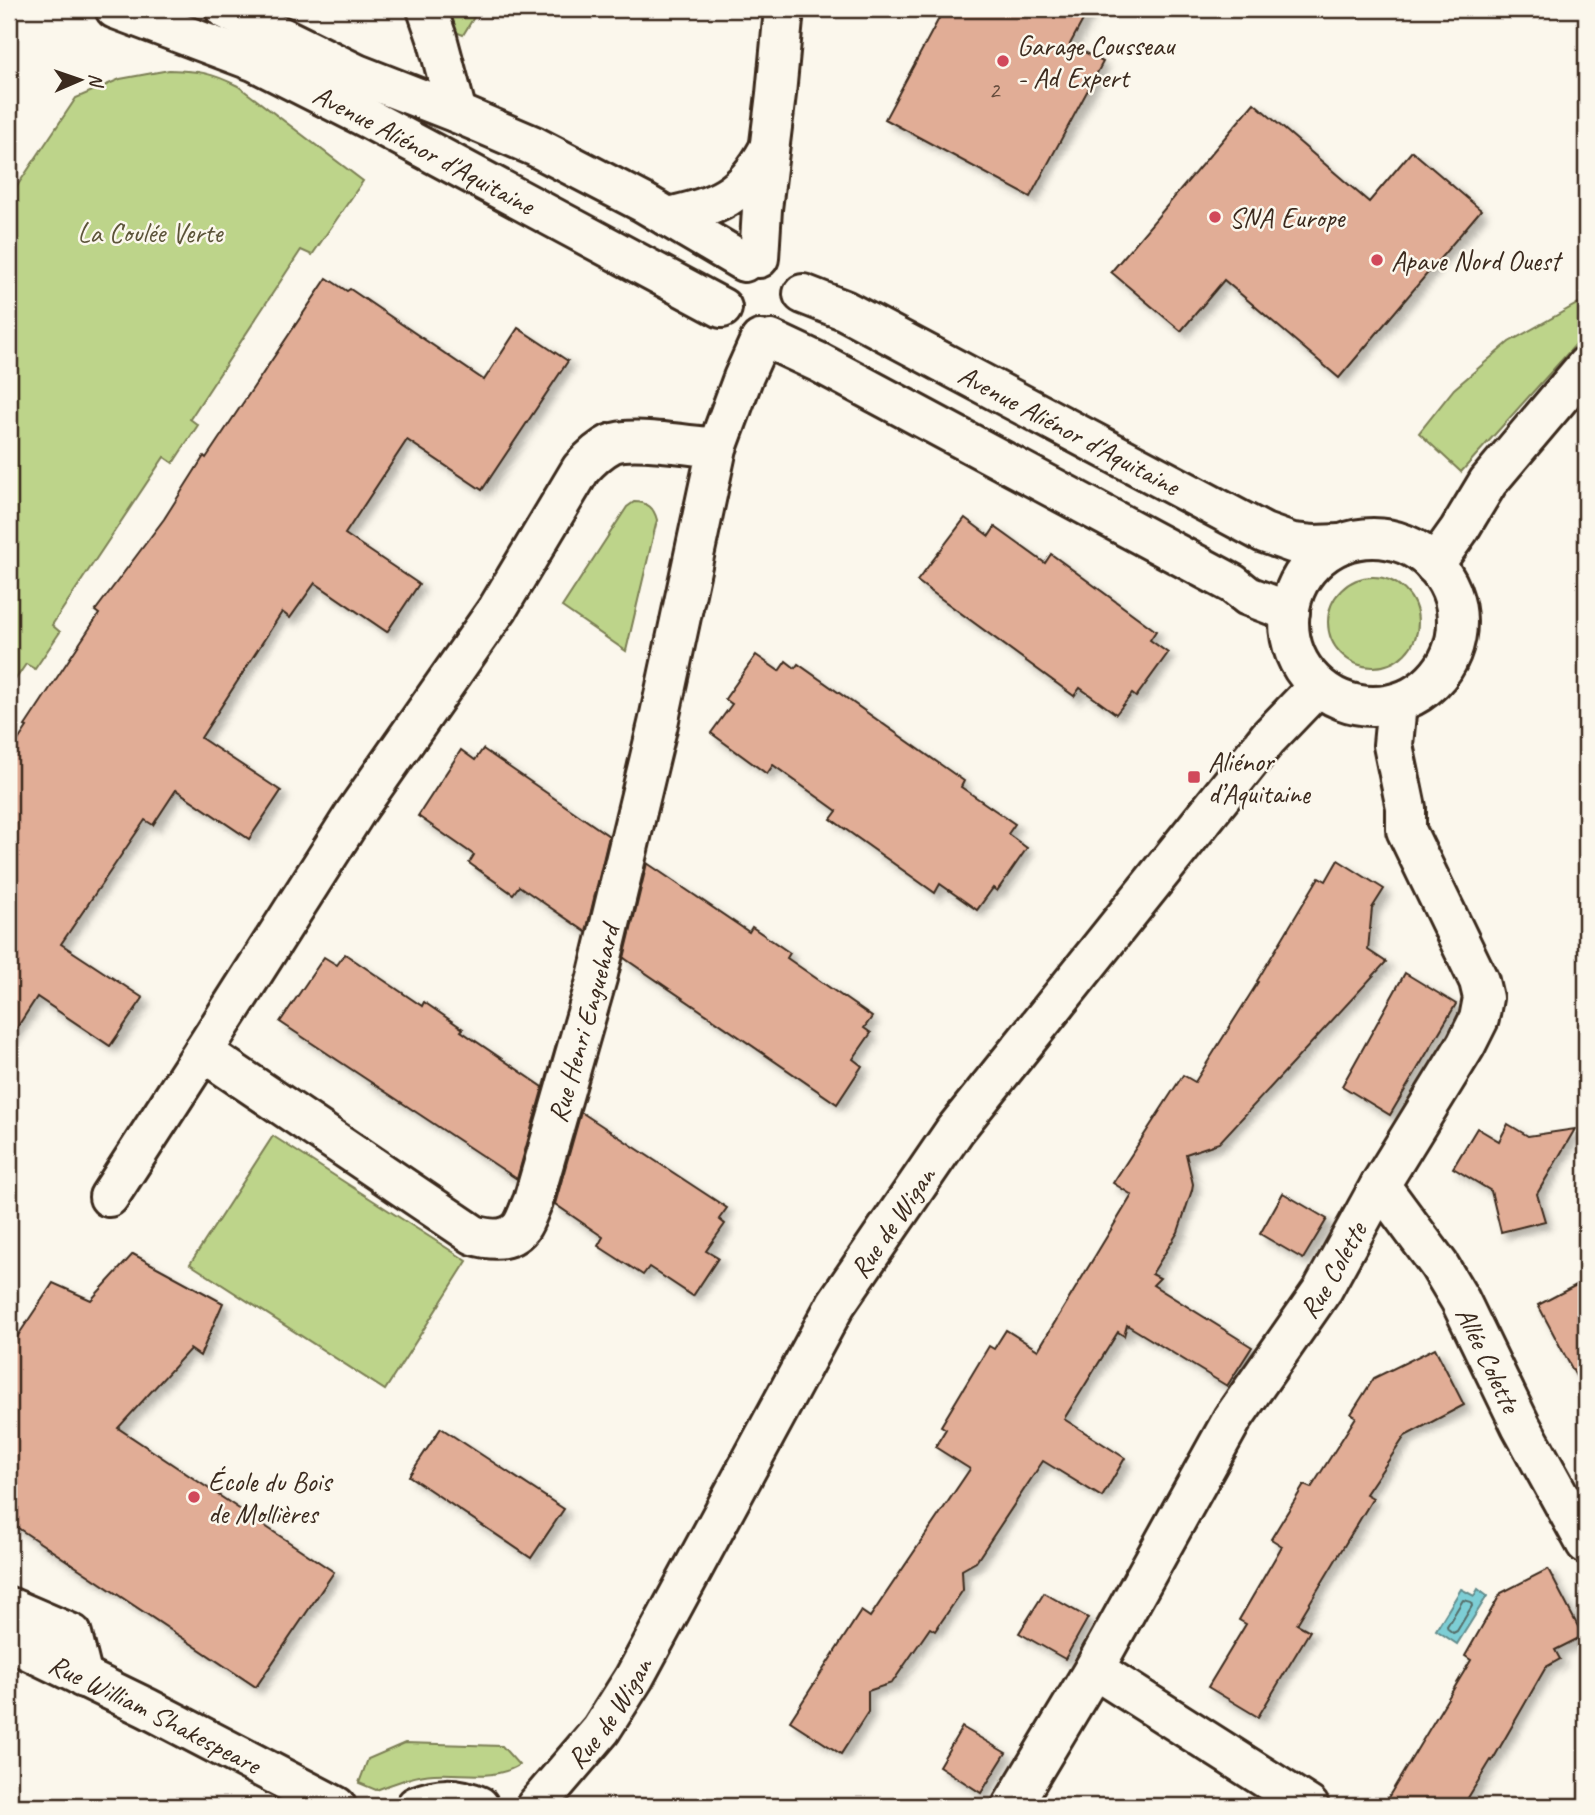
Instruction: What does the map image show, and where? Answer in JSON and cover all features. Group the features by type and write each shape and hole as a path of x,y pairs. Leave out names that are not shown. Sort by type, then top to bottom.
{"street":[{"name":"Avenue Aliénor d'Aquitaine","path":"115,9 256,62 369,118 722,308 735,331 749,338 765,340 820,363 1233,584 1248,596 1290,612"},
{"name":"Avenue Aliénor d'Aquitaine","path":"225,9 357,74 534,146 752,260 778,261 789,267 797,276 803,294 844,310 1264,533 1292,543 1313,545 1341,544 1360,539 1391,539 1418,551 1446,580 1453,598 1457,626 1446,662 1430,684 1397,703 1366,706 1337,698 1318,686 1302,667 1294,652 1289,628 1296,586 1318,558 1341,544"},
{"path":"427,9 438,38 457,113"},
{"path":"722,308 725,281 731,272 752,260 762,209 784,9"},
{"path":"668,217 715,205 733,194 747,182 769,149"},
{"path":"765,340 783,335 796,323 801,312 803,294"},
{"name":"Rue Henri Enguehard","path":"203,1052 474,1235 489,1240 509,1237 522,1227 533,1201 597,978 658,724 717,448 743,378 765,340"},
{"path":"1434,565 1488,482 1584,372"},
{"path":"109,1197 355,813 498,608 581,469 597,452 613,443 653,442 717,448"},
{"name":"Rue de Wigan","path":"536,1806 601,1730 634,1678 836,1304 955,1130 1268,738 1318,686"},
{"name":"Rue Colette","path":"1012,1806 1094,1669 1233,1418 1323,1289 1380,1185 1466,1045 1479,1019 1483,998 1479,981 1406,830 1406,808 1393,745 1397,703"},
{"name":"Allée Colette","path":"1380,1185 1439,1265 1460,1300 1521,1426 1586,1544"},
{"path":"9,1607 72,1634 83,1678"},
{"name":"Rue William Shakespeare","path":"9,1641 147,1708 336,1806"},
{"path":"1094,1669 1309,1806"},
{"path":"416,1806 435,1799 465,1800 479,1806"}],"green space":[{"path":"400,9 479,9 463,35"},
{"name":"La Coulée Verte","path":"169,70 204,73 238,86 363,181 312,255 301,250 190,419 198,425 173,463 164,457 52,625 60,632 35,669 26,664 9,689 9,198 76,98 120,79"},
{"path":"1586,299 1586,333 1461,472 1419,433 1454,389 1509,342"},
{"path":"634,502 650,506 657,520 626,651 562,607 627,507"},
{"path":"1373,577 1390,581 1405,590 1414,605 1418,622 1414,639 1405,654 1390,663 1373,667 1356,663 1341,654 1332,639 1328,622 1332,605 1341,590 1356,581"},
{"path":"273,1136 467,1261 385,1390 190,1264"},
{"path":"405,1743 502,1746 519,1765 499,1773 419,1776 376,1790 359,1783 368,1759"}],"water":[{"path":"1461,1589 1474,1596 1478,1589 1487,1596 1457,1644 1436,1630"}],"building":[{"path":"944,9 1089,9 1070,44 1103,62 1030,197 885,119"},
{"path":"1254,103 1369,202 1412,151 1481,210 1339,378 1224,280 1181,331 1111,272"},
{"path":"327,278 347,291 350,289 484,380 518,328 568,361 482,490 407,440 345,534 419,584 387,632 315,583 290,618 282,612 201,738 281,791 249,839 176,790 153,825 145,820 61,944 143,998 110,1046 37,997 9,1040 9,754 99,614 95,611 164,519 204,456 206,458"},
{"path":"965,518 989,536 995,527 1045,563 1051,554 1156,631 1150,640 1168,653 1136,697 1132,694 1116,714 1080,688 1074,696 917,581"},
{"path":"756,655 779,671 786,661 795,668 798,664 964,781 961,787 1015,824 1008,834 1027,848 997,891 993,888 977,910 940,884 935,893 831,819 837,811 773,765 767,774 711,733 732,704 725,699"},
{"path":"483,749 609,836 586,932 519,886 513,894 469,863 474,855 418,816 461,750 475,760"},
{"path":"1338,860 1384,889 1372,908 1368,950 1386,962 1219,1143 1186,1154 1192,1190 1178,1232 1152,1274 1160,1278 1153,1285 1252,1347 1227,1386 1127,1325 1124,1336 1118,1332 1064,1419 1125,1458 1102,1497 1043,1461 976,1562 962,1570 963,1590 935,1631 930,1628 892,1683 868,1691 868,1712 841,1754 790,1721 861,1611 870,1617 970,1469 935,1447 946,1429 941,1426 989,1346 994,1349 1006,1330 1038,1350 1132,1195 1113,1183 1183,1075 1195,1082 1258,982 1319,877 1326,881"},
{"path":"647,863 749,932 752,927 790,953 787,958 872,1017 864,1028 871,1033 853,1059 862,1066 837,1104 624,958"},
{"path":"345,954 422,1006 424,1002 543,1087 517,1179 280,1022 324,957 337,965"},
{"path":"1405,973 1456,1004 1390,1115 1342,1086"},
{"path":"581,1112 727,1208 719,1219 725,1224 706,1251 718,1258 693,1296 649,1267 643,1275 598,1246 603,1237 555,1204"},
{"path":"1508,1124 1528,1136 1575,1129 1537,1194 1545,1221 1501,1232 1491,1191 1453,1168 1477,1128 1499,1141"},
{"path":"1283,1193 1327,1219 1303,1259 1260,1234"},
{"path":"133,1254 223,1303 200,1356 190,1349 118,1428 334,1572 256,1687 9,1522 9,1349 53,1283 91,1300"},
{"path":"1586,1280 1586,1395 1538,1305"},
{"path":"1435,1348 1464,1405 1405,1436 1366,1494 1373,1498 1297,1624 1310,1631 1258,1717 1208,1687 1246,1624 1239,1620 1282,1546 1271,1539 1304,1485 1311,1488 1356,1417 1351,1414 1374,1378"},
{"path":"441,1428 564,1509 531,1558 409,1476"},
{"path":"1548,1569 1583,1636 1555,1650 1560,1659 1546,1667 1463,1806 1383,1806 1471,1660 1465,1656 1501,1593"},
{"path":"1044,1593 1088,1618 1065,1659 1019,1633"},
{"path":"962,1727 1006,1753 981,1793 939,1766"}],"place":[{"name":"Garage Cousseau - Ad Expert","path":"1003,61"},
{"name":"SNA Europe","path":"1215,217"},
{"name":"Apave Nord Ouest","path":"1377,260"},
{"name":"Aliénor d’Aquitaine","path":"1194,777"},
{"name":"École du Bois de Mollières","path":"194,1497"}]}
